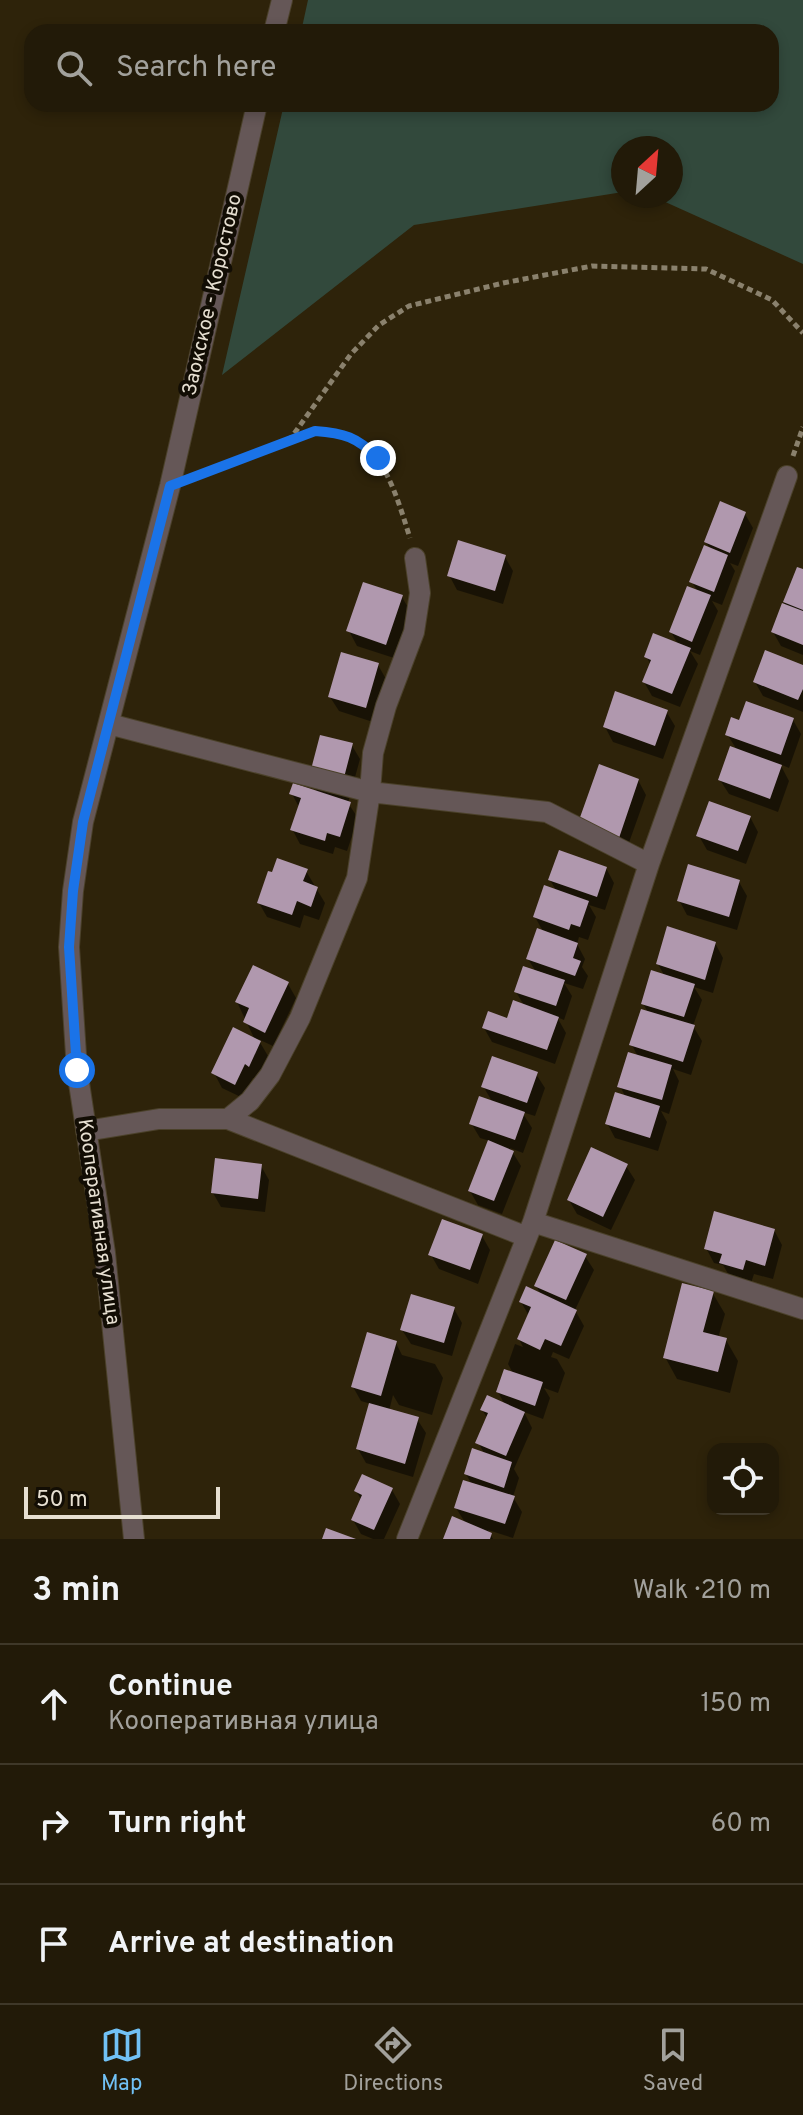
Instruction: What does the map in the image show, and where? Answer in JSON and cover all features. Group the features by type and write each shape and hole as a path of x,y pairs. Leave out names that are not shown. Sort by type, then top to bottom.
{"street":[{"path":"276,24 282,0"},
{"name":"Заокское - Коростово","path":"170,486 255,112"},
{"path":"407,1539 530,1229 649,864 787,476"},
{"name":"Кооперативная улица","path":"134,1539 105,1253 77,1070 69,947 83,822 170,486"},
{"path":"228,1119 250,1101 270,1075 300,1018 357,878 373,753 386,706 414,632 420,593 415,558"},
{"path":"109,724 370,792 547,812 649,864"},
{"path":"86,1131 159,1119 228,1119 530,1229 803,1309"}],"path":[{"path":"291,438 351,354 379,325 409,306 503,283 592,266 706,269 772,300 803,333"},
{"path":"787,476 803,427"},
{"path":"170,486 291,438 315,431 339,433 362,442 378,458 410,535 415,558"}],"green space":[{"path":"308,0 803,0 803,264 679,208 683,208 683,136 611,136 611,194 414,225 222,375 282,112 779,112 779,24 303,24"}],"building":[{"path":"720,501 746,512 730,553 704,542"},
{"path":"458,540 506,555 495,591 447,576"},
{"path":"704,545 728,555 714,592 689,582"},
{"path":"797,567 803,569 803,610 783,602"},
{"path":"363,582 403,595 386,645 346,631"},
{"path":"687,586 711,595 692,642 669,632"},
{"path":"782,603 803,611 803,645 771,632"},
{"path":"653,633 691,648 672,694 642,682 651,660 644,657"},
{"path":"765,650 803,665 803,689 798,700 753,682"},
{"path":"341,652 379,663 366,708 328,697"},
{"path":"615,691 668,710 655,746 603,727"},
{"path":"746,701 794,718 781,755 725,735 731,717 739,720"},
{"path":"320,735 353,743 341,789 308,781"},
{"path":"730,746 782,765 770,799 718,780"},
{"path":"599,764 639,779 619,838 578,823"},
{"path":"293,783 351,802 340,837 327,833 325,841 290,830 301,798 289,794"},
{"path":"709,801 751,816 738,851 696,836"},
{"path":"559,850 607,867 597,897 548,880"},
{"path":"277,858 308,869 303,881 318,887 311,907 297,901 292,915 257,903 268,871 272,872"},
{"path":"688,864 740,880 729,917 677,901"},
{"path":"544,885 589,901 580,927 571,924 569,930 533,917"},
{"path":"667,926 716,942 705,980 656,964"},
{"path":"537,928 578,943 573,958 581,961 575,976 526,959"},
{"path":"253,965 289,982 265,1033 243,1022 249,1008 235,1002"},
{"path":"523,966 565,980 556,1006 514,992"},
{"path":"651,970 695,984 684,1017 641,1004"},
{"path":"513,1000 559,1017 547,1050 482,1028 488,1011 507,1018"},
{"path":"641,1009 695,1025 683,1062 629,1045"},
{"path":"233,1027 261,1041 249,1067 245,1064 235,1085 211,1073"},
{"path":"628,1052 672,1065 662,1100 617,1087"},
{"path":"492,1056 538,1072 527,1103 481,1087"},
{"path":"615,1092 660,1106 650,1138 605,1124"},
{"path":"479,1096 525,1112 515,1140 469,1124"},
{"path":"488,1140 514,1151 494,1201 468,1191"},
{"path":"591,1147 628,1164 603,1217 567,1200"},
{"path":"215,1158 262,1164 258,1199 211,1193"},
{"path":"714,1211 775,1229 765,1266 746,1260 743,1270 719,1263 722,1254 704,1249"},
{"path":"442,1219 483,1234 470,1270 428,1255"},
{"path":"555,1240 587,1254 566,1300 534,1286"},
{"path":"682,1283 714,1291 703,1332 727,1338 718,1372 663,1358"},
{"path":"526,1286 577,1310 561,1346 545,1339 540,1350 517,1339 531,1307 519,1302"},
{"path":"411,1294 455,1307 444,1343 400,1330"},
{"path":"367,1332 397,1341 381,1396 351,1387"},
{"path":"504,1369 543,1382 535,1406 496,1392"},
{"path":"487,1395 525,1412 506,1456 475,1443 488,1413 480,1410"},
{"path":"369,1403 419,1417 405,1464 356,1449"},
{"path":"472,1448 512,1462 504,1488 464,1474"},
{"path":"362,1474 393,1488 374,1530 351,1520 362,1495 354,1491"},
{"path":"463,1480 515,1496 505,1524 454,1508"},
{"path":"452,1516 492,1533 490,1539 443,1539"},
{"path":"326,1528 356,1539 322,1539"}],"route":[{"path":"77,1070 69,947 83,822 170,486 315,431 339,433 362,442 378,458"}]}
